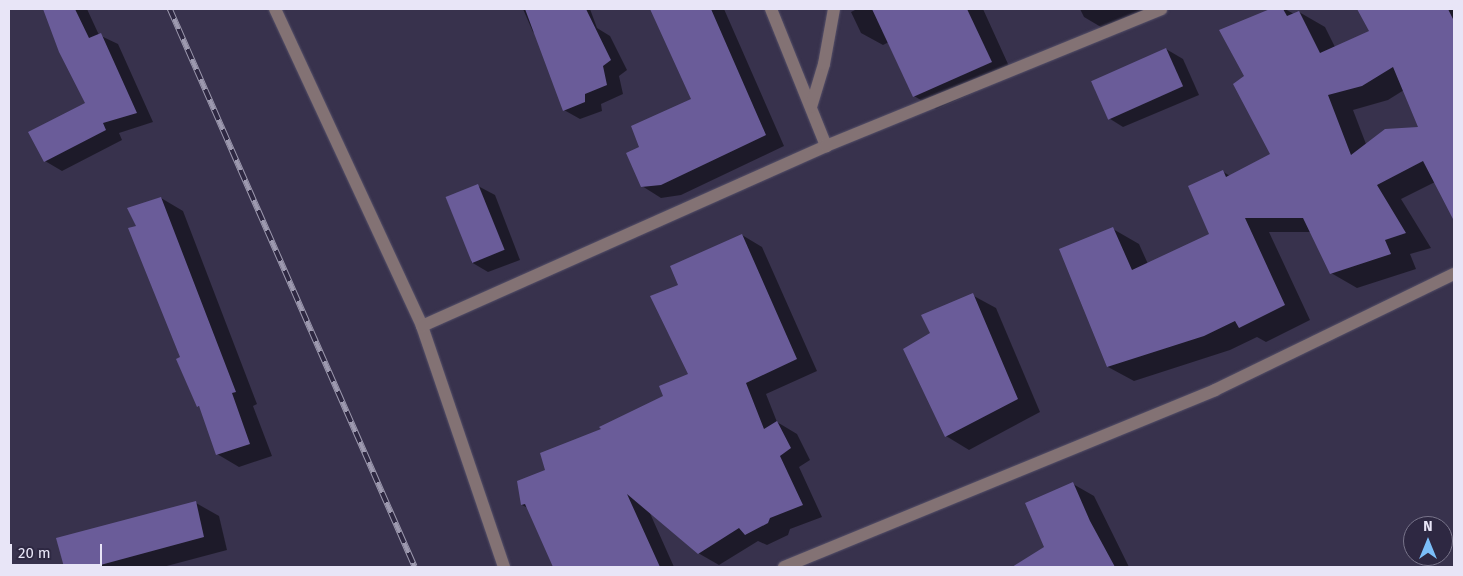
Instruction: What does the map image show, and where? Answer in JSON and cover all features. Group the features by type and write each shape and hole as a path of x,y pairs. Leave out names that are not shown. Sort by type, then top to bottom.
{"street":[{"path":"275,9 422,326 504,567"},
{"path":"771,9 826,146"},
{"path":"810,107 824,64 834,9"},
{"path":"422,326 826,146 1161,9"},
{"path":"784,567 1216,390 1454,274"}],"building":[{"path":"43,9 75,9 89,38 101,33 137,113 103,123 106,130 44,162 28,132 85,103 59,52"},
{"path":"525,9 586,9 611,60 603,66 607,85 585,94 585,102 563,111"},
{"path":"650,9 711,9 766,135 661,185 641,187 626,153 639,147 631,126 691,99"},
{"path":"872,9 967,9 992,62 913,97"},
{"path":"1270,9 1283,9 1287,16 1299,11 1320,53 1369,31 1357,9 1448,9 1454,21 1454,221 1423,161 1377,185 1406,233 1385,240 1391,254 1330,274 1303,218 1245,218 1285,305 1239,328 1235,321 1204,336 1107,367 1059,249 1113,227 1132,270 1209,234 1188,186 1223,170 1226,177 1270,154 1233,84 1244,76 1219,30","holes":["1393,67 1418,127 1385,129 1351,155 1328,95 1362,86"]},
{"path":"1166,48 1183,86 1108,120 1091,81"},
{"path":"478,184 505,250 472,263 446,197"},
{"path":"161,197 236,392 232,393 250,444 216,455 199,406 197,407 176,359 180,357 128,228 136,226 127,208"},
{"path":"742,234 797,359 746,383 764,429 777,421 791,448 780,456 803,505 770,518 768,523 745,535 739,528 698,554 627,494 660,567 553,567 525,504 521,505 517,481 545,470 540,453 601,429 599,427 663,396 659,386 688,374 650,296 678,285 670,266"},
{"path":"973,293 1018,399 945,437 903,349 930,333 921,315"},
{"path":"1073,482 1090,521 1115,567 1012,567 1044,547 1025,503"},
{"path":"196,501 204,537 93,567 64,567 56,538"}],"railway":[{"path":"170,9 415,567"}]}
